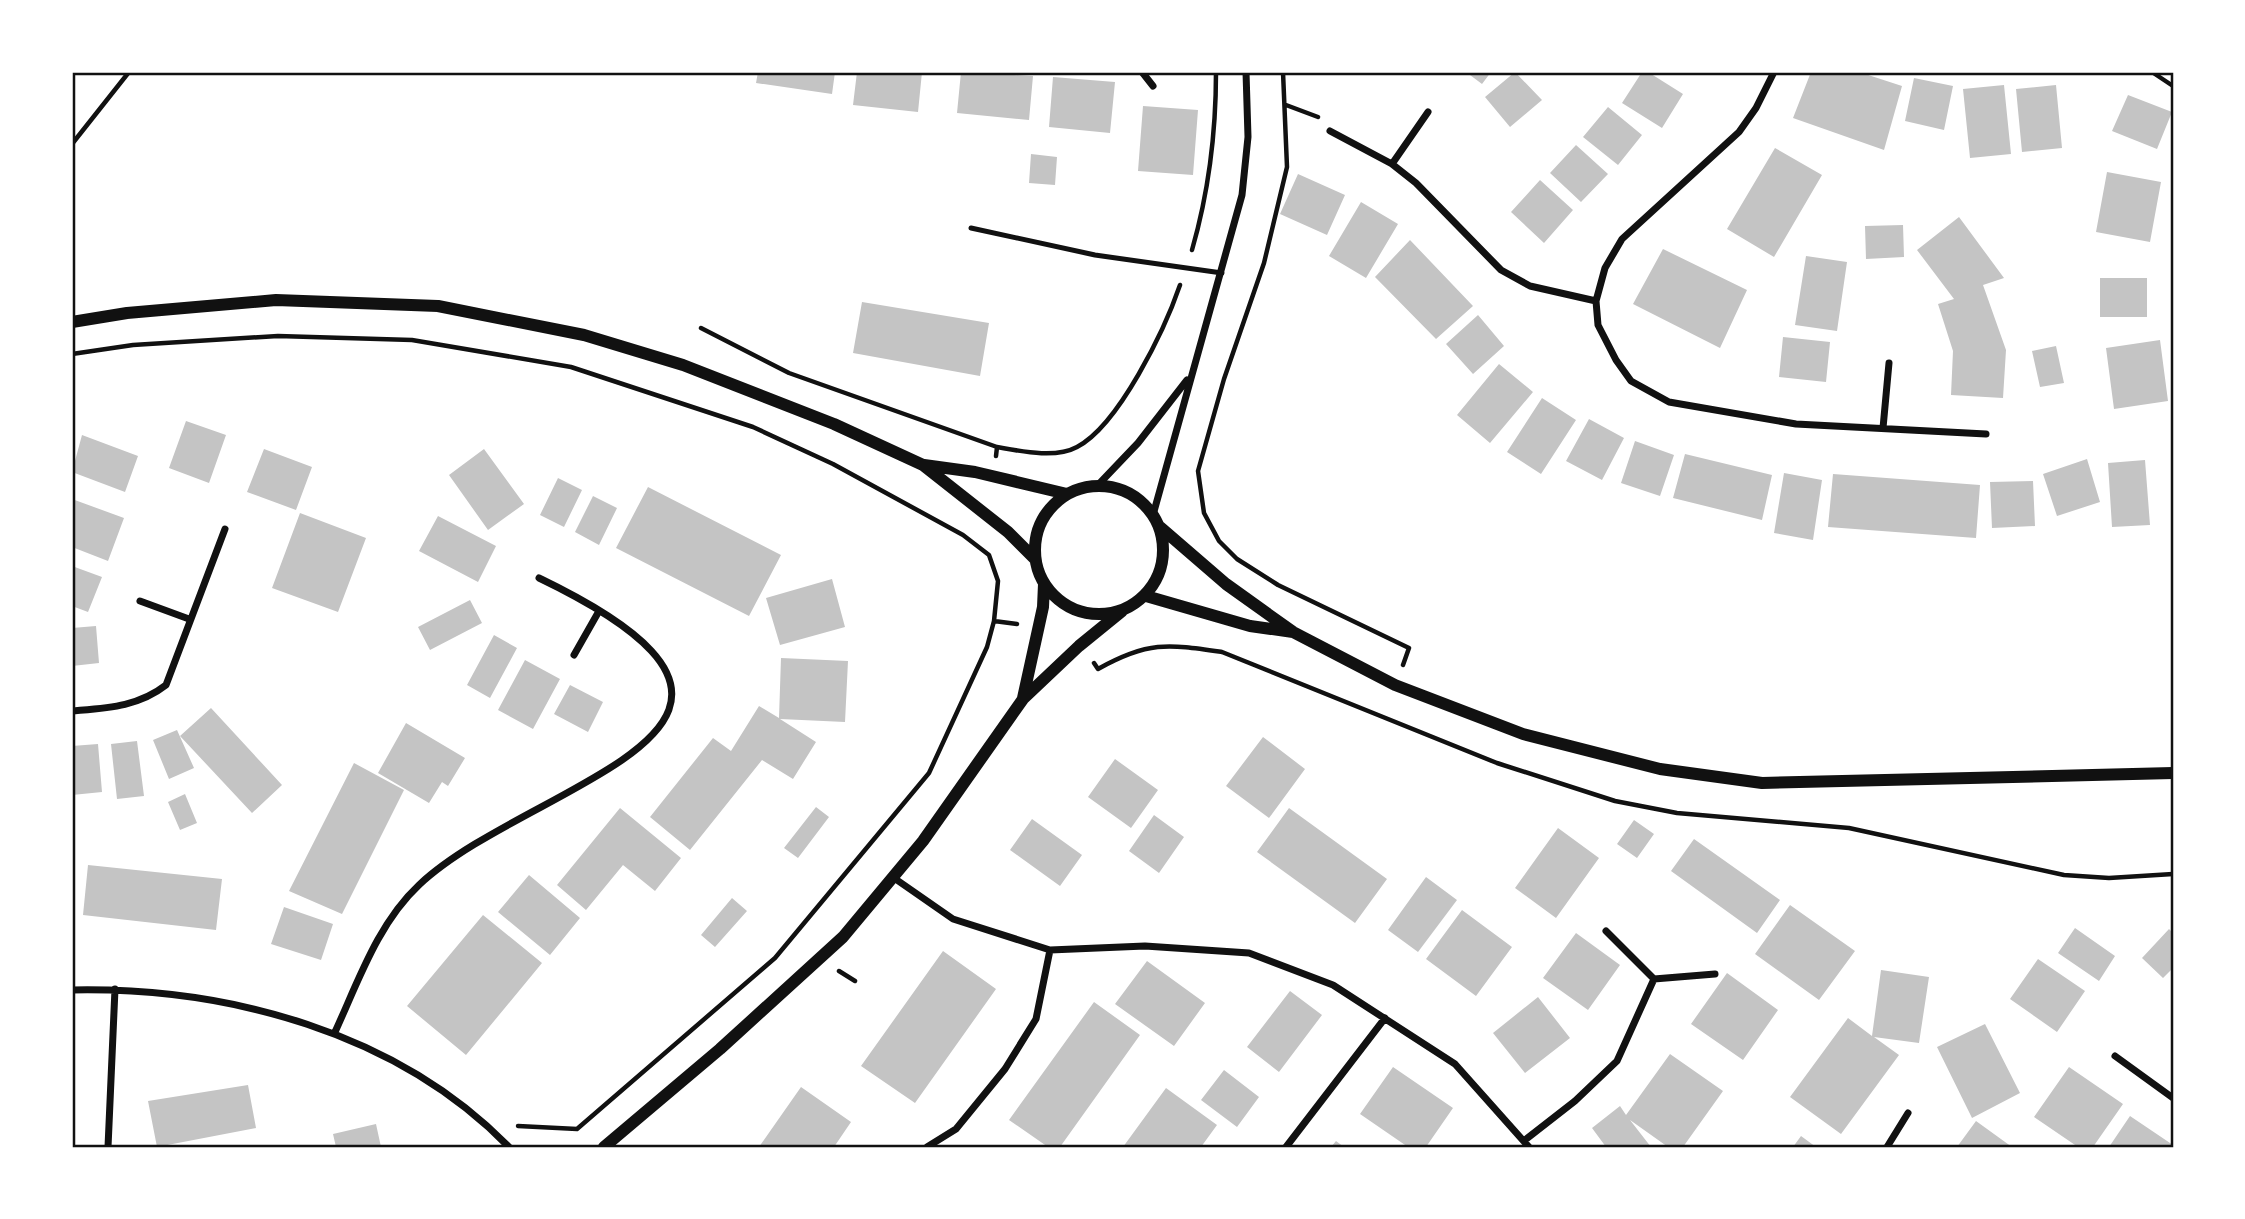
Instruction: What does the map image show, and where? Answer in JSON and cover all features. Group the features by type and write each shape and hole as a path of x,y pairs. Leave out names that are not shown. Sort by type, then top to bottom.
{"street":[{"path":"1142,72 1153,86"},
{"path":"604,1147 720,1049 843,937 894,878 974,771 1023,699 1079,646 1122,611 1146,596 1159,575 1164,551 1156,521 1189,378 1222,273 1242,195 1248,137 1246,72"},
{"path":"1774,72 1756,108 1739,132 1622,239 1605,268 1596,301 1598,325 1631,381 1669,402 1796,424 1986,434"},
{"path":"1392,164 1428,112"},
{"path":"1330,131 1392,164 1443,209 1501,270 1530,286 1596,301"},
{"path":"72,322 127,313 276,300 438,306 584,335 683,365 834,424 923,465 1008,532 1035,559"},
{"path":"1882,428 1889,363"},
{"path":"1097,486 1138,443 1189,378"},
{"path":"923,465 992,476 1067,494"},
{"path":"1122,611 1100,615 1078,611 1059,601 1044,584 1035,559 1037,534 1048,511 1067,494 1097,486 1119,489 1138,499 1156,521 1226,584 1293,632 1395,685 1523,734 1660,769 1762,783 2173,773"},
{"path":"72,711 127,705 150,697 166,685 225,529"},
{"path":"335,1032 386,926 417,886 442,865 532,811 580,786 658,732 670,711 672,690 667,670 653,650 574,594 539,578"},
{"path":"1023,699 1041,618 1044,584"},
{"path":"1146,596 1250,626 1293,632"},
{"path":"140,601 189,619"},
{"path":"574,655 600,611"},
{"path":"894,878 953,919 1050,950 1145,946 1249,954 1333,985 1455,1064 1527,1143 1617,1061 1654,979"},
{"path":"1606,932 1654,979 1715,974"},
{"path":"927,1147 956,1129 1005,1069 1036,1019 1050,950"},
{"path":"108,1147 115,989"},
{"path":"72,990 115,989 199,998 250,1008 335,1032 450,1097 506,1144"},
{"path":"1286,1147 1385,1018"},
{"path":"2115,1056 2173,1096"},
{"path":"1887,1147 1908,1113"}],"lane":[{"path":"971,228 1096,255 1222,273"}],"path":[{"path":"72,144 129,72"},
{"path":"701,328 789,373 997,447 1053,452 1075,449 1092,437 1108,420 1165,328 1206,202 1216,131 1216,72"},
{"path":"1283,72 1287,167 1266,251 1198,471 1204,513 1219,541 1237,559 1278,585 1409,648 1395,685 1376,716"},
{"path":"2152,72 2173,86"},
{"path":"1286,105 1329,121 1330,131"},
{"path":"992,476 997,447"},
{"path":"963,535 979,510"},
{"path":"506,1144 518,1125 577,1129 775,958 929,773 986,647 994,621"}],"building":[{"path":"758,72 835,72 832,94 756,83"},
{"path":"857,72 922,72 918,112 853,105"},
{"path":"961,72 1033,76 1029,120 957,113"},
{"path":"1466,72 1491,72 1482,84"},
{"path":"1515,72 1542,100 1510,127 1485,97"},
{"path":"1642,72 1648,72 1683,94 1662,128 1622,103"},
{"path":"1811,72 1859,72 1902,86 1884,150 1793,118"},
{"path":"1053,77 1115,82 1110,133 1049,127"},
{"path":"1914,78 1953,86 1944,130 1905,121"},
{"path":"2004,85 2011,154 1970,158 1963,89"},
{"path":"2056,85 2062,148 2022,152 2016,89"},
{"path":"2128,95 2172,112 2157,149 2112,131"},
{"path":"1143,106 1198,110 1193,175 1138,171"},
{"path":"1608,107 1642,135 1618,165 1583,137"},
{"path":"1576,145 1608,174 1581,202 1550,173"},
{"path":"1775,148 1822,175 1774,257 1727,229"},
{"path":"1031,154 1057,157 1055,185 1029,183"},
{"path":"2107,172 2161,182 2150,242 2096,232"},
{"path":"1298,174 1345,195 1327,235 1280,214"},
{"path":"1540,180 1573,210 1544,243 1511,212"},
{"path":"1361,202 1398,224 1366,278 1329,256"},
{"path":"1959,217 2004,278 1983,285 2006,350 2003,398 1951,395 1953,351 1938,304 1954,299 1917,250"},
{"path":"1903,225 1904,257 1866,259 1865,226"},
{"path":"1410,240 1473,306 1436,339 1375,277"},
{"path":"1663,249 1747,290 1720,348 1633,304"},
{"path":"1806,256 1847,262 1837,331 1795,325"},
{"path":"2100,278 2147,278 2147,317 2100,317"},
{"path":"862,302 989,323 980,376 853,353"},
{"path":"1478,315 1504,346 1473,374 1446,344"},
{"path":"1783,337 1830,342 1826,382 1779,377"},
{"path":"2160,340 2168,401 2114,409 2106,348"},
{"path":"2056,346 2064,383 2040,387 2032,351"},
{"path":"1499,364 1533,392 1490,443 1457,415"},
{"path":"1542,398 1576,420 1541,474 1507,452"},
{"path":"1589,419 1624,438 1602,480 1566,461"},
{"path":"186,421 226,435 209,483 169,468"},
{"path":"82,435 138,456 125,492 72,472"},
{"path":"1635,441 1674,455 1660,496 1621,483"},
{"path":"264,449 312,467 296,510 247,492"},
{"path":"484,449 524,504 488,530 449,475"},
{"path":"1685,454 1772,475 1762,520 1673,498"},
{"path":"2087,459 2100,502 2057,516 2043,474"},
{"path":"2145,460 2150,525 2112,527 2108,463"},
{"path":"1784,473 1822,480 1813,540 1774,533"},
{"path":"1833,474 1980,485 1976,538 1828,527"},
{"path":"558,478 582,490 564,527 540,515"},
{"path":"2033,481 2035,526 1992,528 1990,482"},
{"path":"648,487 781,555 749,616 616,548"},
{"path":"593,496 617,508 599,545 575,532"},
{"path":"72,499 124,518 108,561 72,547"},
{"path":"300,513 366,538 338,612 272,588"},
{"path":"438,516 496,546 478,582 419,551"},
{"path":"72,566 102,577 88,612 72,606"},
{"path":"832,579 845,627 780,645 766,598"},
{"path":"470,600 482,623 430,650 418,627"},
{"path":"96,626 99,663 72,666 72,628"},
{"path":"494,635 517,648 490,698 467,685"},
{"path":"781,658 848,661 845,722 780,719 816,742 793,779 762,760 690,850 650,817 713,738 731,751 759,706 779,718"},
{"path":"525,660 560,679 533,729 498,710"},
{"path":"570,685 603,702 588,732 554,714"},
{"path":"211,708 282,785 252,813 180,736"},
{"path":"406,723 465,758 448,786 442,782 429,803 378,773"},
{"path":"177,730 194,768 169,779 153,740"},
{"path":"1263,737 1305,769 1269,818 1226,786"},
{"path":"137,741 144,796 117,799 111,744"},
{"path":"98,744 102,792 72,795 72,746"},
{"path":"1115,759 1158,790 1131,828 1088,797"},
{"path":"354,763 404,790 342,914 289,891"},
{"path":"185,794 197,823 180,830 168,802"},
{"path":"816,807 829,817 798,858 784,848"},
{"path":"620,808 681,858 655,891 623,865 586,910 557,885"},
{"path":"1289,808 1387,879 1355,923 1257,852"},
{"path":"1154,815 1184,837 1159,873 1129,851"},
{"path":"1032,819 1082,855 1060,886 1010,850"},
{"path":"1634,820 1654,834 1637,858 1617,844"},
{"path":"1558,828 1599,858 1556,918 1515,888"},
{"path":"1694,839 1780,900 1757,933 1671,871"},
{"path":"88,865 222,879 216,930 83,915"},
{"path":"529,875 580,918 550,955 498,912"},
{"path":"1426,877 1457,900 1418,952 1388,930"},
{"path":"732,898 747,911 715,947 701,935"},
{"path":"1790,905 1855,951 1819,1000 1755,954"},
{"path":"284,907 333,924 321,960 271,944"},
{"path":"1462,910 1512,947 1476,996 1426,959"},
{"path":"483,915 542,963 466,1055 407,1006"},
{"path":"2075,928 2115,956 2099,981 2058,953"},
{"path":"2169,929 2173,933 2173,968 2163,978 2142,958"},
{"path":"1576,933 1620,965 1588,1010 1543,978"},
{"path":"943,951 996,989 915,1103 861,1066"},
{"path":"2038,959 2085,991 2057,1032 2010,999"},
{"path":"1147,961 1205,1003 1174,1046 1115,1004"},
{"path":"1881,970 1929,977 1919,1043 1874,1037 1899,1055 1841,1134 1790,1097 1848,1018 1872,1036"},
{"path":"1727,973 1778,1010 1743,1060 1691,1024"},
{"path":"1290,991 1322,1015 1279,1072 1247,1047"},
{"path":"1538,997 1570,1038 1525,1073 1493,1033"},
{"path":"1094,1002 1140,1035 1060,1147 1048,1147 1009,1120"},
{"path":"1985,1024 2020,1093 1972,1118 1937,1047"},
{"path":"1670,1054 1723,1091 1683,1147 1668,1147 1630,1120 1651,1147 1606,1147 1592,1128 1620,1106 1626,1115"},
{"path":"1393,1067 1453,1108 1426,1147 1408,1147 1360,1114"},
{"path":"2069,1067 2123,1104 2093,1147 2078,1147 2034,1117"},
{"path":"1224,1070 1259,1097 1237,1127 1201,1100"},
{"path":"248,1085 256,1128 157,1147 148,1101"},
{"path":"801,1087 851,1122 834,1147 759,1147"},
{"path":"1166,1088 1217,1125 1201,1147 1123,1147"},
{"path":"2130,1116 2173,1145 2173,1147 2109,1147"},
{"path":"1976,1121 2012,1147 1957,1147"},
{"path":"376,1124 381,1147 336,1147 333,1134"},
{"path":"1801,1136 1816,1147 1793,1147"},
{"path":"1336,1141 1344,1147 1331,1147"}]}
